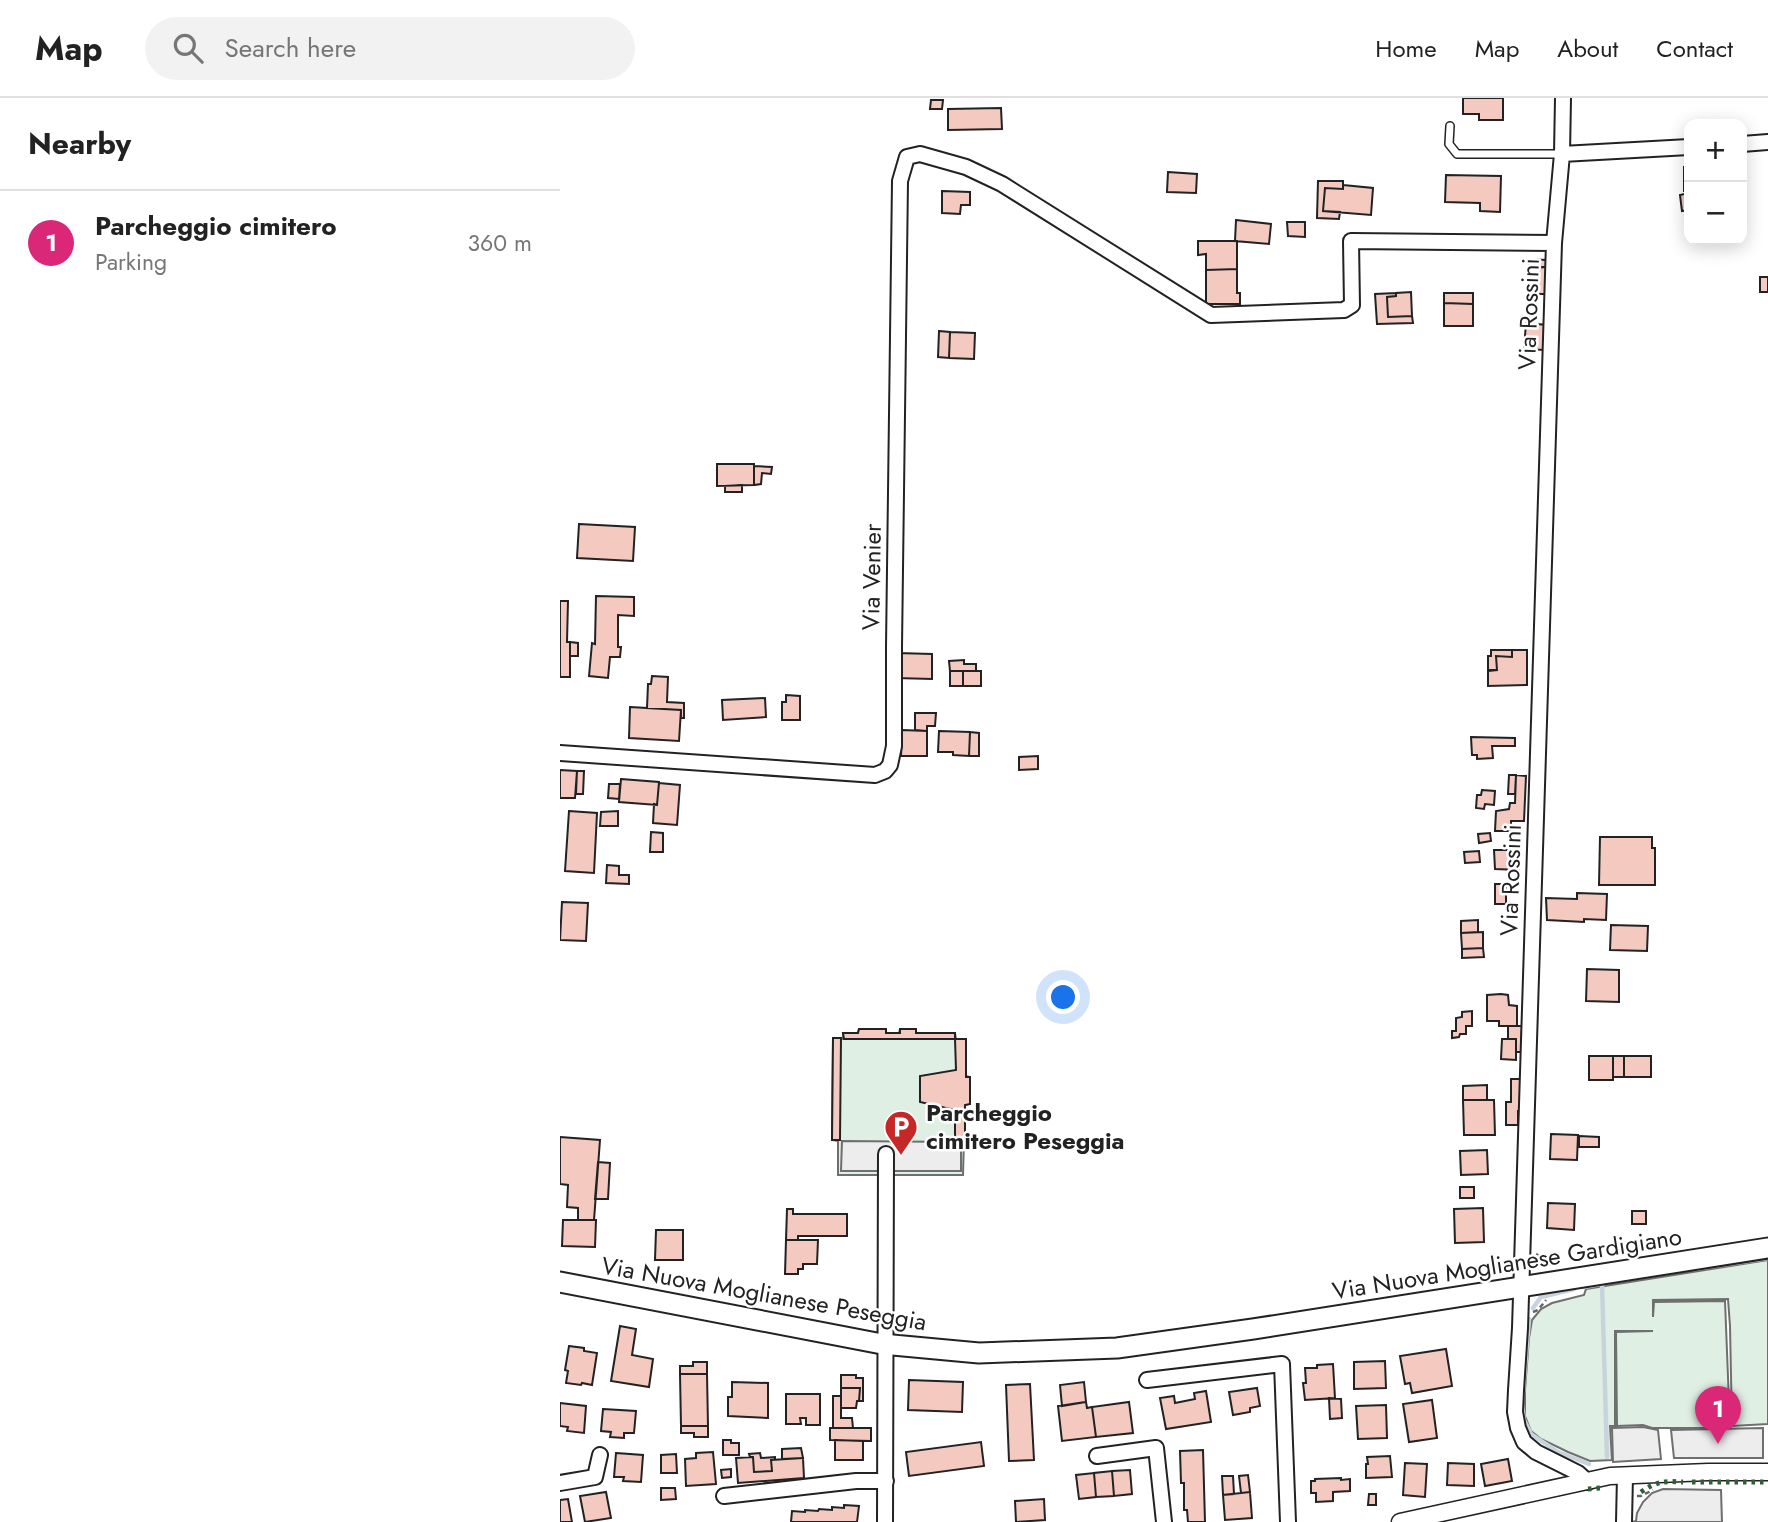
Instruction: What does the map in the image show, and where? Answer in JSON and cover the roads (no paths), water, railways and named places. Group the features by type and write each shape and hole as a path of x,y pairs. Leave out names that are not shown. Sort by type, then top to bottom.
{"main road":[{"name":"Via Nuova Moglianese Gardigiano","path":"1253,1329 1768,1248"},
{"name":"Via Nuova Moglianese Peseggia","path":"560,1282 887,1345 979,1353 1117,1348 1253,1329"}],"street":[{"name":"Via Rossini","path":"1563,98 1562,153 1554,243 1520,1328 1515,1412 1524,1442 1536,1452 1578,1473 1588,1482"},
{"path":"1747,144 1768,142"},
{"path":"1562,153 1684,146"},
{"name":"Via Venier","path":"560,752 875,775 885,771 890,765 894,747 900,181 906,157 920,153 966,167 1002,184"},
{"name":"Via Rossini","path":"1002,184 1211,315 1344,310 1352,304 1351,241 1554,243"},
{"path":"885,1522 886,1154"},
{"path":"1147,1380 1282,1364 1288,1522"},
{"path":"1097,1456 1156,1448 1164,1522"},
{"path":"560,1483 595,1477 600,1455"},
{"path":"1400,1522 1610,1476 1768,1472"},
{"path":"1624,1522 1625,1476"},
{"path":"724,1496 856,1481 886,1481"}],"lane":[{"path":"1450,126 1449,144 1457,154 1562,153"}],"waterway":[{"path":"1694,1269 1768,1258"},
{"path":"1606,1283 1602,1283 1607,1457"},
{"path":"1584,1287 1600,1284"},
{"path":"1533,1308 1541,1297 1574,1289"},
{"path":"1529,1319 1522,1404 1524,1420 1531,1434 1558,1452 1589,1464"}],"place":[{"name":"Parcheggio cimitero Peseggia","path":"901,1157"},
{"name":"Parcheggio cimitero","path":"1718,1444"}]}
